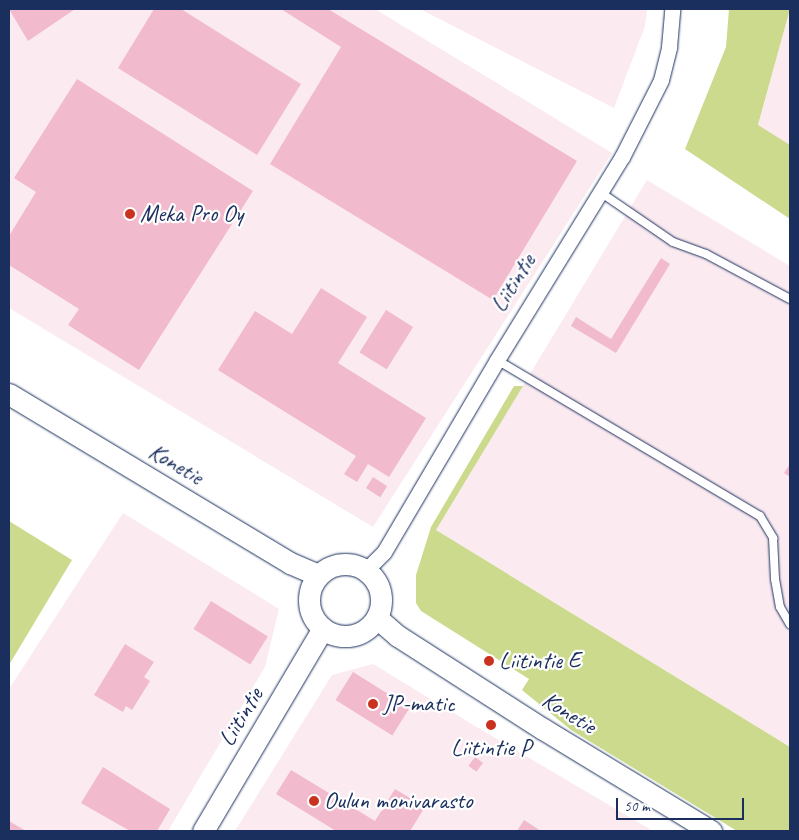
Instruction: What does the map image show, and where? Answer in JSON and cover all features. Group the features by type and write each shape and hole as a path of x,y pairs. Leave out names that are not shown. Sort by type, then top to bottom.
{"street":[{"name":"Liitintie","path":"366,570 384,552 496,360 600,192 662,80 669,47 672,9"},
{"name":"Konetie","path":"9,394 290,564 318,575"},
{"path":"341,563 366,570 380,591 381,606 377,618 364,631 346,637 322,630 312,617 308,604 311,586 318,575 341,563"},
{"name":"Konetie","path":"377,618 398,636 527,719 711,831"},
{"name":"Liitintie","path":"203,831 322,630"}],"lane":[{"path":"600,192 672,242 706,254 790,299"},
{"path":"496,360 760,516 773,538 778,598 790,624"}],"shaded area":[{"path":"9,9 375,9 612,153 373,527 9,308"},
{"path":"420,9 647,9 645,26 614,108"},
{"path":"790,9 790,145 758,126"},
{"path":"647,180 790,266 790,747 436,530"},
{"path":"123,513 279,609 265,667 168,831 9,831 9,689"},
{"path":"373,664 653,831 235,831 332,675"}],"green space":[{"path":"729,9 790,9 758,125 790,145 790,219 685,149 726,47"},
{"path":"514,386 523,386 436,530 790,747 790,831 737,831 571,730 522,690 529,679 421,611 416,603 416,575 431,527"},
{"path":"9,521 72,560 9,665"}],"building":[{"path":"9,9 75,9 28,41"},
{"path":"154,9 181,9 301,84 257,155 118,68"},
{"path":"281,9 328,9 577,161 493,300 270,164 341,47"},
{"name":"Meka Pro Oy","path":"77,79 253,191 139,370 68,325 79,309 9,265 9,236 36,192 14,178"},
{"path":"661,258 670,264 616,353 571,326 576,317 611,339"},
{"path":"321,288 367,317 338,363 426,418 389,477 368,464 357,482 344,474 356,456 218,370 255,311 292,334"},
{"path":"386,310 413,327 387,369 360,352"},
{"path":"790,464 790,477 784,473"},
{"path":"373,477 387,486 380,497 366,488"},
{"path":"211,601 268,637 250,664 194,629"},
{"path":"125,644 154,662 144,677 150,681 132,710 126,706 123,712 94,695"},
{"name":"JP-matic","path":"353,672 410,708 392,735 336,700"},
{"path":"475,757 483,763 476,772 468,766"},
{"path":"103,767 170,809 157,831 130,831 81,803"},
{"name":"Oulun monivarasto","path":"291,770 375,821 395,789 425,807 410,831 336,831 276,794"},
{"path":"524,820 541,831 517,831"},
{"path":"9,821 26,831 9,831"}],"place":[{"name":"Meka Pro Oy","path":"130,214"},
{"name":"Liitintie E","path":"489,661"},
{"name":"JP-matic","path":"373,704"},
{"name":"Liitintie P","path":"491,725"},
{"name":"Oulun monivarasto","path":"314,801"}]}
